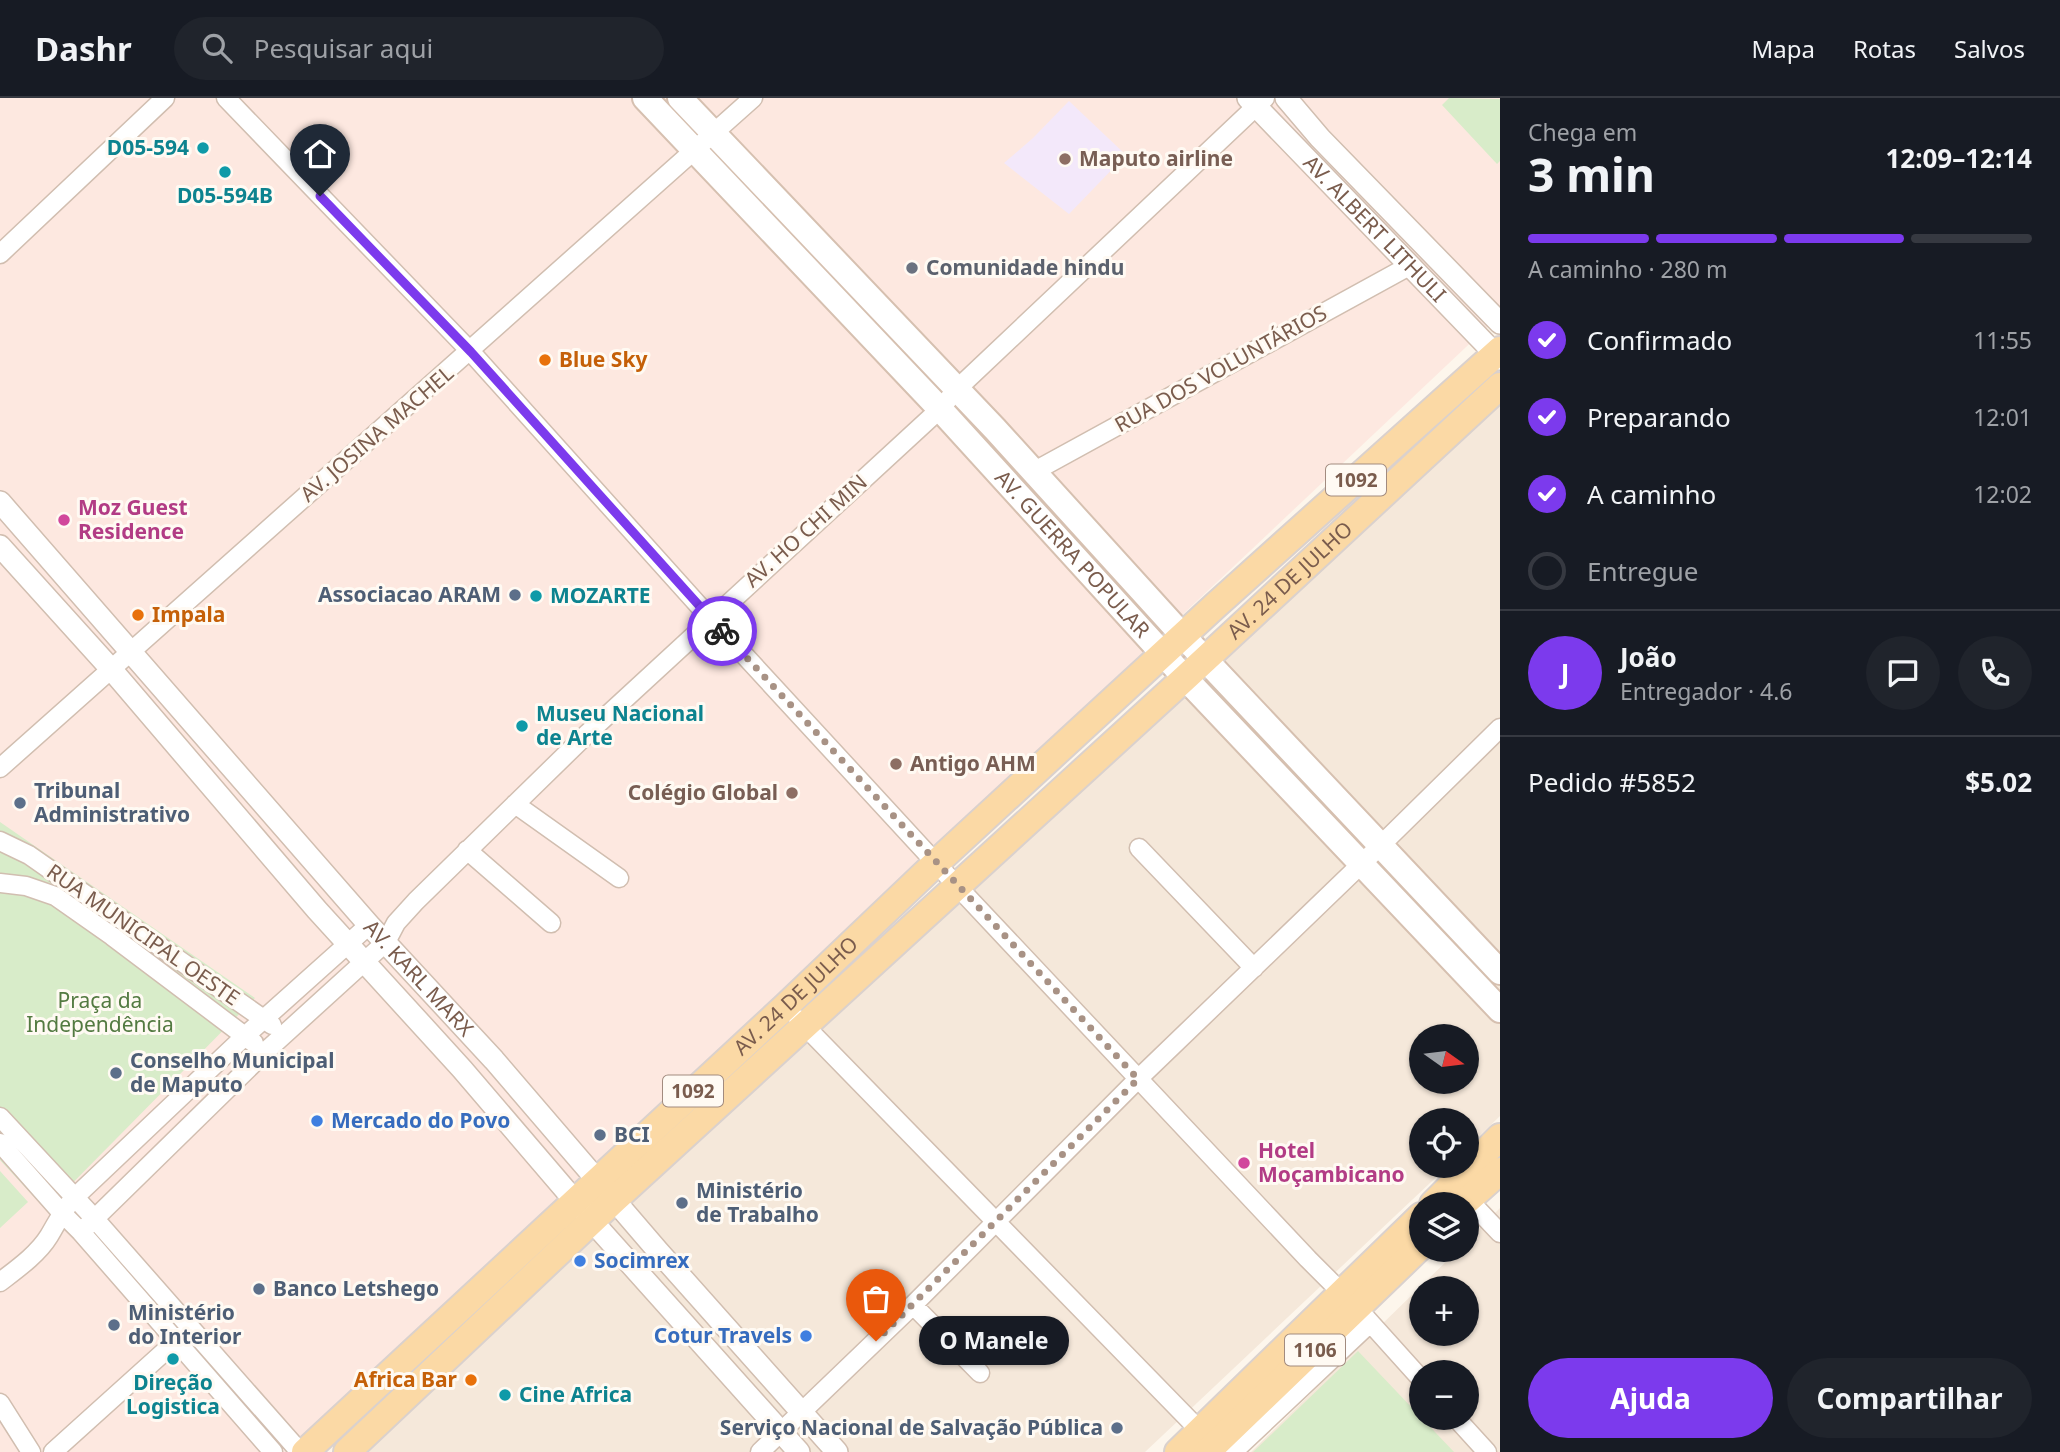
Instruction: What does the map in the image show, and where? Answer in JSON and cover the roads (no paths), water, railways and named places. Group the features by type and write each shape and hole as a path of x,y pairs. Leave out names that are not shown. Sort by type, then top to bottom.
{"main road":[{"name":"AV. GUERRA POPULAR","path":"645,98 940,409 1163,655 1500,1010"},
{"name":"AV. GUERRA POPULAR","path":"680,98 957,389 1205,660 1500,971"},
{"name":"AV. 24 DE JULHO","path":"302,1452 1216,605 1499,354"},
{"name":"AV. 24 DE JULHO","path":"347,1452 615,1199 1205,660 1500,386"},
{"path":"1465,1192 1500,1137"},
{"path":"1468,1192 1500,1171"},
{"name":"1106","path":"1357,1308 1409,1233"},
{"name":"1106","path":"1178,1452 1214,1445 1409,1258"}],"street":[{"path":"0,254 165,98"},
{"path":"226,98 471,352 710,618 957,886 1409,1366"},
{"name":"AV. JOSINA MACHEL","path":"0,768 471,352 753,98"},
{"name":"AV. ALBERT LITHULI","path":"1286,98 1320,138 1500,323"},
{"name":"AV. ALBERT LITHULI","path":"1257,101 1409,266 1499,354"},
{"name":"AV. HO CHI MIN","path":"81,1232 265,1052 386,942 396,923 467,850 710,618 940,409 957,389 1257,101"},
{"name":"RUA DOS VOLUNTÁRIOS","path":"1034,472 1409,266"},
{"name":"AV. KARL MARX","path":"0,502 369,925 494,1060 837,1452"},
{"name":"AV. KARL MARX","path":"0,546 111,669 317,910 462,1069 592,1221 799,1452"},
{"path":"760,1452 913,1305 1138,1079 1500,728"},
{"path":"515,804 619,878"},
{"name":"RUA MUNICIPAL OESTE","path":"0,841 29,855 284,1034"},
{"path":"1139,848 1254,968"},
{"path":"467,850 551,923"},
{"name":"RUA MUNICIPAL OESTE","path":"0,883 26,886 55,896 265,1052"},
{"path":"0,1282 49,1236 61,1213 74,1198 245,1036 369,925"},
{"path":"786,1006 1214,1445 1357,1308"},
{"path":"0,1117 94,1218 302,1452"},
{"path":"0,1143 273,1452"},
{"path":"1479,1213 1500,1233"},
{"path":"913,1305 980,1373"},
{"path":"53,1452 191,1327"},
{"path":"0,1403 32,1452"},
{"path":"1467,1430 1487,1452"}],"place":[{"name":"D05-594","path":"203,148"},
{"name":"Maputo airline","path":"1065,159"},
{"name":"D05-594B","path":"225,172"},
{"name":"Comunidade hindu","path":"912,268"},
{"name":"Blue Sky","path":"545,360"},
{"name":"Moz Guest Residence","path":"64,520"},
{"name":"Associacao ARAM","path":"515,595"},
{"name":"MOZARTE","path":"536,596"},
{"name":"Impala","path":"138,615"},
{"name":"Museu Nacional de Arte","path":"522,726"},
{"name":"Antigo AHM","path":"896,764"},
{"name":"Colégio Global","path":"792,793"},
{"name":"Tribunal Administrativo","path":"20,803"},
{"name":"Conselho Municipal de Maputo","path":"116,1073"},
{"name":"Mercado do Povo","path":"317,1121"},
{"name":"BCI","path":"600,1135"},
{"name":"Hotel Moçambicano","path":"1244,1163"},
{"name":"Ministério de Trabalho","path":"682,1203"},
{"name":"Socimrex","path":"580,1261"},
{"name":"Banco Letshego","path":"259,1289"},
{"name":"Ministério do Interior","path":"114,1325"},
{"name":"Cotur Travels","path":"806,1336"},
{"name":"O Manele","path":"876,1341"},
{"name":"Direção Logistica","path":"173,1359"},
{"name":"Africa Bar","path":"471,1380"},
{"name":"Cine Africa","path":"505,1395"},
{"name":"Serviço Nacional de Salvação Pública","path":"1117,1428"}],"park label":[{"name":"Praça da Independência","path":"100,1013"}]}
